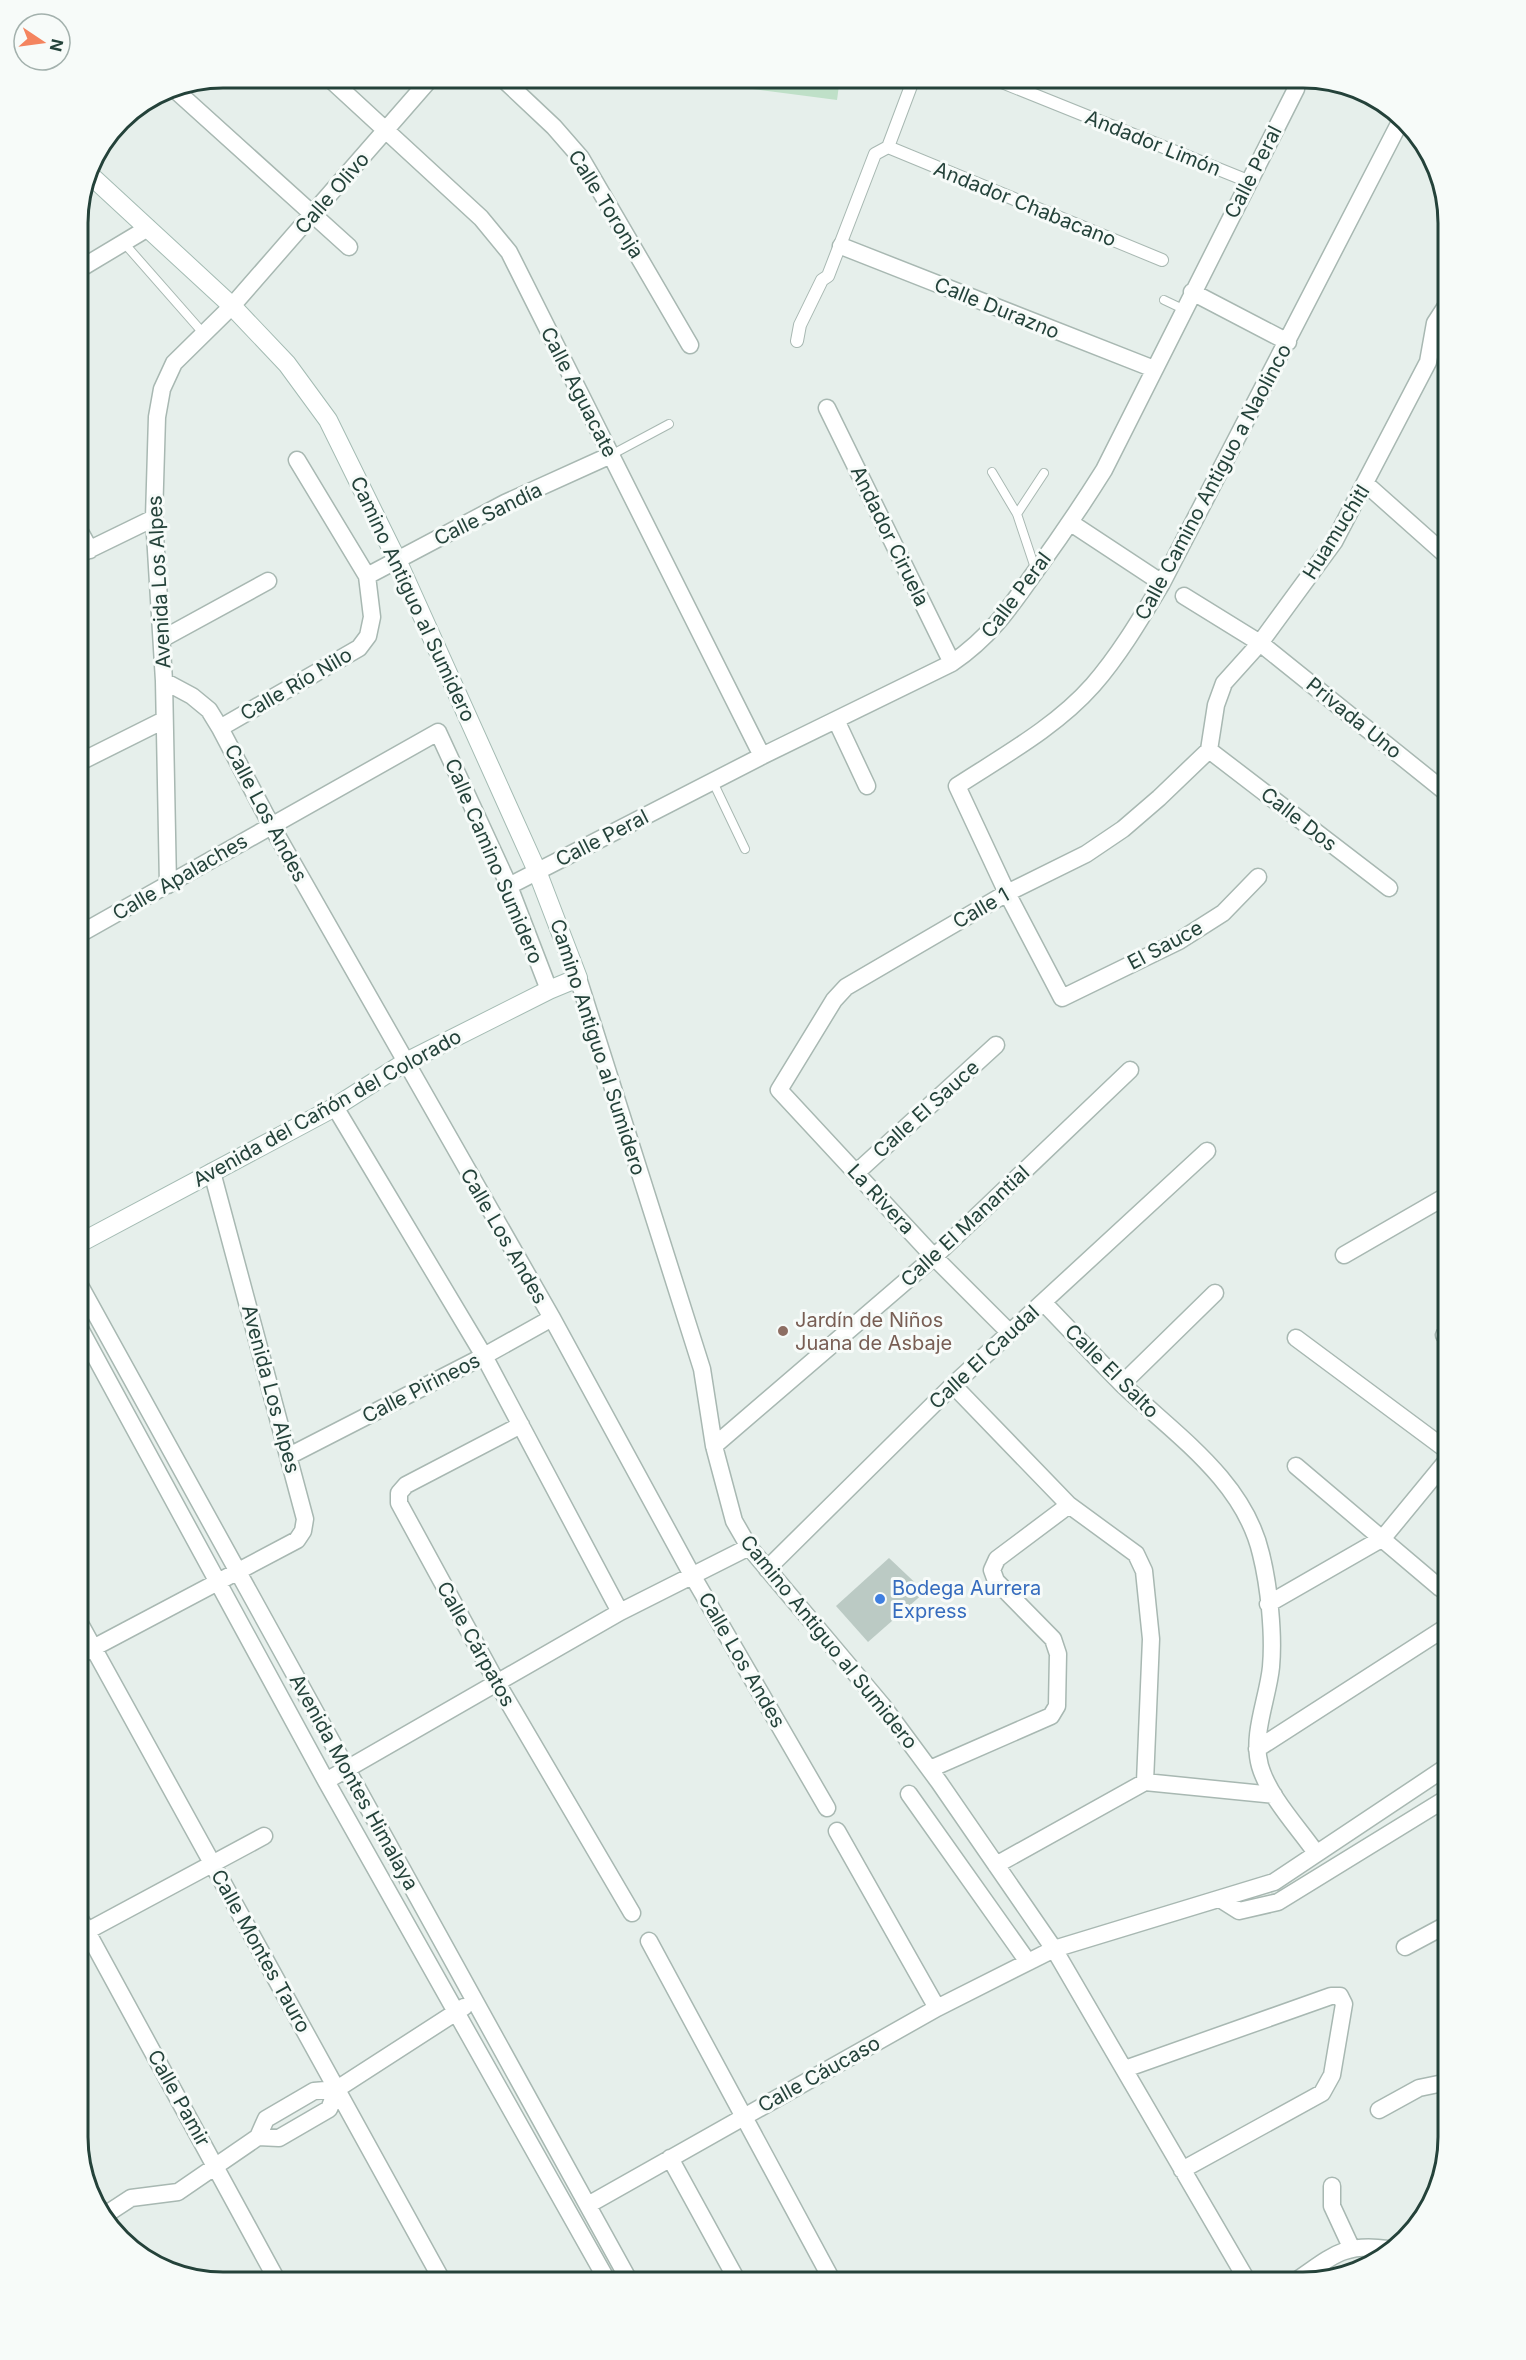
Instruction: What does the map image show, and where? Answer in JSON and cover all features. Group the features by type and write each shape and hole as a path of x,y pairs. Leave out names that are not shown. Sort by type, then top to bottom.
{"main road":[{"name":"Camino Antiguo al Sumidero","path":"96,180 232,306 287,364 328,420 397,560 537,871 578,978"},
{"name":"Avenida del Cañón del Colorado","path":"88,1238 335,1107 404,1063 549,990 578,978"}],"street":[{"name":"Calle Aguacate","path":"341,89 482,218 509,252 762,756"},
{"name":"Calle Olivo","path":"232,306 421,89"},
{"name":"Calle Toronja","path":"514,89 555,127 581,158 690,345"},
{"path":"797,341 800,325 822,280 828,276 841,246 875,154 888,147 910,89"},
{"name":"Andador Limón","path":"1019,89 1248,181"},
{"name":"Calle Peral","path":"509,886 762,756 952,663 977,646 997,626 1071,523 1104,470 1183,309 1296,89"},
{"path":"181,95 349,247"},
{"name":"Calle Camino Antiguo a Naolinco","path":"1007,893 957,786 1062,715 1092,687 1121,650 1162,583 1398,128"},
{"name":"Andador Chabacano","path":"888,147 1162,260"},
{"path":"89,264 148,228"},
{"name":"Calle Durazno","path":"841,246 1154,369"},
{"path":"1192,292 1288,342"},
{"name":"Avenida Los Alpes","path":"168,885 164,681 154,518 157,417 162,389 174,363 232,306"},
{"name":"Huamuchitl","path":"1209,750 1216,705 1224,683 1260,643 1334,542 1428,363 1435,323 1438,318"},
{"name":"Andador Ciruela","path":"827,408 952,663"},
{"name":"Calle Sandía","path":"367,576 505,503 610,456"},
{"path":"297,460 367,576"},
{"path":"1366,484 1438,548"},
{"path":"89,550 154,518"},
{"path":"1071,523 1162,583"},
{"name":"Calle Río Nilo","path":"220,728 359,648 368,636 373,607 367,576"},
{"path":"162,639 268,581"},
{"name":"Privada Uno","path":"1184,596 1260,643 1438,786"},
{"name":"Calle Los Andes","path":"164,681 192,696 208,710 220,728 271,825 404,1063 552,1318 692,1575 828,1808"},
{"path":"89,758 164,720"},
{"path":"836,720 867,786"},
{"name":"Calle Apalaches","path":"89,929 438,732"},
{"name":"Calle Camino Sumidero","path":"438,732 509,886 549,990"},
{"name":"Calle Dos","path":"1209,750 1389,888"},
{"name":"Calle 1","path":"779,1090 834,1000 846,987 1007,893 1086,854 1123,829 1209,750"},
{"name":"El Sauce","path":"1007,893 1062,998 1179,941 1223,913 1258,877"},
{"name":"Camino Antiguo al Sumidero","path":"578,978 702,1370 714,1446 734,1521 749,1547 882,1705 930,1769 1054,1949 1242,2272"},
{"name":"Calle El Sauce","path":"856,1173 996,1045"},
{"name":"Calle El Manantial","path":"714,1446 934,1257 1130,1071"},
{"name":"La Rivera","path":"779,1090 934,1257 1009,1332"},
{"path":"335,1107 484,1356 620,1612"},
{"name":"Calle El Caudal","path":"767,1569 952,1385 1207,1151"},
{"name":"Avenida Los Alpes","path":"88,1650 297,1540 303,1531 305,1519 212,1172"},
{"path":"1344,1254 1438,1201"},
{"path":"1122,1384 1215,1293"},
{"name":"Avenida Montes Himalaya","path":"88,1301 236,1571 492,2028 624,2271"},
{"name":"Calle El Salto","path":"1043,1302 1122,1384 1219,1475 1246,1513 1261,1553 1268,1604 1271,1666 1257,1749"},
{"name":"Calle Pirineos","path":"289,1456 484,1356 552,1318"},
{"path":"1296,1338 1438,1444"},
{"name":"Avenida Montes Himalaya","path":"88,1344 326,1781 602,2271"},
{"path":"952,1385 1070,1505 1136,1554 1144,1571 1151,1639 1145,1782"},
{"name":"Calle Cárpatos","path":"521,1425 406,1485 399,1493 399,1503 496,1681 632,1913"},
{"path":"1296,1466 1438,1586"},
{"path":"1268,1604 1383,1538 1438,1471"},
{"path":"930,1769 1051,1716 1057,1706 1058,1654 1053,1639 996,1581 992,1570 997,1559 1070,1505"},
{"path":"326,1781 496,1681 620,1612 749,1547"},
{"path":"1317,1854 1274,1795 1260,1767 1257,1749 1438,1632"},
{"name":"Calle Montes Tauro","path":"88,1638 437,2271"},
{"name":"Calle Cáucaso","path":"588,2205 937,2008 1054,1949 1274,1881 1438,1773"},
{"path":"996,1865 1145,1782 1274,1795"},
{"path":"1420,1785 1438,1794"},
{"path":"909,1794 1028,1962"},
{"path":"1220,1899 1239,1911 1278,1902 1438,1804"},
{"path":"837,1831 937,2008"},
{"path":"88,1930 214,1865 264,1836"},
{"path":"1405,1947 1438,1929"},
{"path":"649,1941 827,2272"},
{"name":"Calle Pamir","path":"88,1942 216,2165 272,2271"},
{"path":"1125,2069 1331,1996 1340,1996 1344,2004 1332,2075 1322,2093 1182,2170"},
{"path":"111,2211 131,2198 178,2192 258,2137 266,2119 314,2091 336,2089 475,2000"},
{"path":"470,2039 492,2028"},
{"path":"1379,2110 1419,2088 1438,2084"},
{"path":"258,2137 279,2138 329,2109 336,2089"},
{"path":"670,2158 732,2271"},
{"path":"1332,2186 1332,2206 1351,2247"},
{"path":"1311,2271 1351,2247 1379,2248"}],"lane":[{"path":"124,243 204,333"},
{"path":"1164,300 1183,309"},
{"path":"610,456 669,424"},
{"path":"992,472 1017,514 1036,571"},
{"path":"1017,514 1044,473"},
{"path":"713,782 745,849"}],"green space":[{"path":"753,89 838,89 837,100"}],"building":[{"name":"Bodega Aurrera Express","path":"889,1558 925,1592 868,1642 836,1606"}],"place":[{"name":"Jardín de Niños Juana de Asbaje","path":"783,1331"},
{"name":"Bodega Aurrera Express","path":"880,1599"}]}
